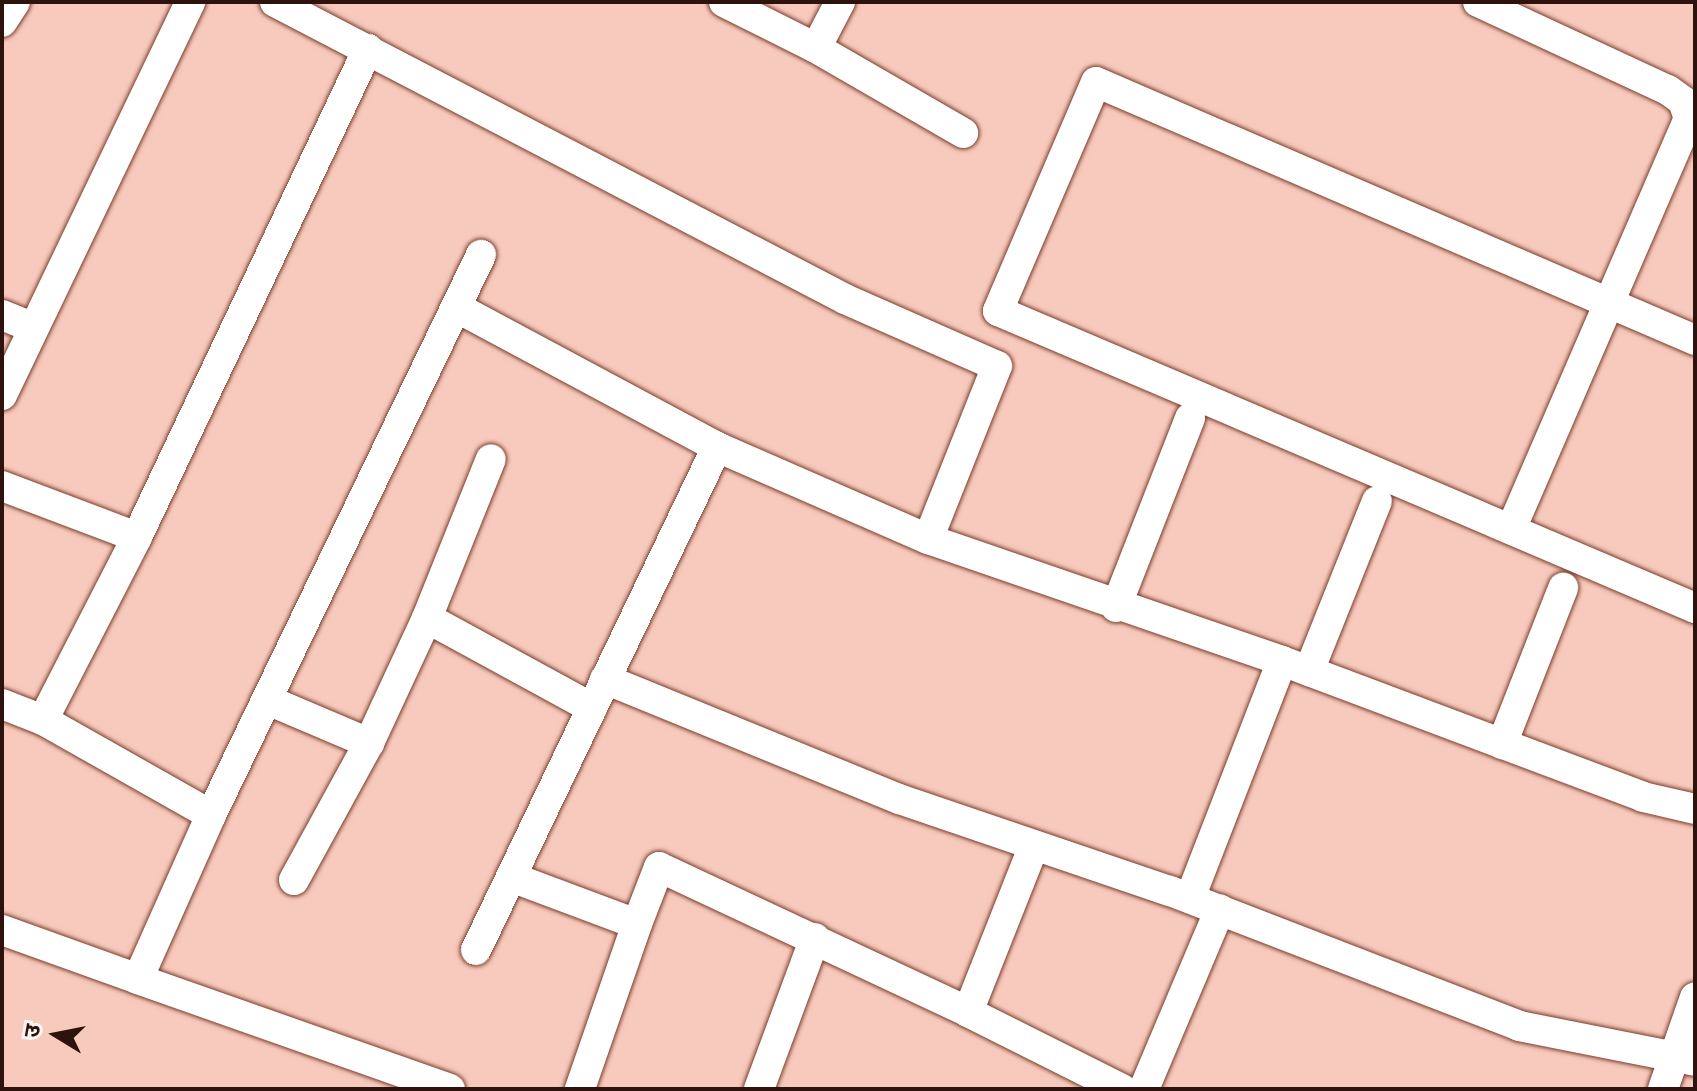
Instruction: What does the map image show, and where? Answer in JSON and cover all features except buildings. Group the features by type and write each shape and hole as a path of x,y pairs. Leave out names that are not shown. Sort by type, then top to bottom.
{"street":[{"path":"2,22 15,2"},
{"path":"2,395 190,2"},
{"path":"275,2 845,299 997,366 928,539"},
{"path":"724,2 816,48 963,133"},
{"path":"816,48 840,2"},
{"path":"1478,2 1683,101 1689,118 1511,529"},
{"path":"43,720 137,537 368,49"},
{"path":"1695,340 1096,82 998,311 1695,608"},
{"path":"138,979 211,815 270,701 481,255"},
{"path":"456,307 717,447 928,539 1116,607 1295,666 1643,797 1695,809"},
{"path":"2,315 32,327"},
{"path":"1116,607 1190,418"},
{"path":"476,950 717,447"},
{"path":"294,880 369,743 427,618 491,459"},
{"path":"2,486 137,537"},
{"path":"1190,898 1295,666 1377,501"},
{"path":"1502,744 1563,588"},
{"path":"427,618 592,708"},
{"path":"605,679 1033,848 1190,898 1519,1026 1685,1058"},
{"path":"270,701 369,743"},
{"path":"2,704 43,720 211,815"},
{"path":"968,1012 1033,848"},
{"path":"580,1089 659,867 815,938 1122,1089"},
{"path":"511,877 637,924"},
{"path":"1144,1089 1220,909"},
{"path":"2,930 450,1089"},
{"path":"759,1089 815,938"},
{"path":"1663,1089 1685,1058 1695,997"}]}
